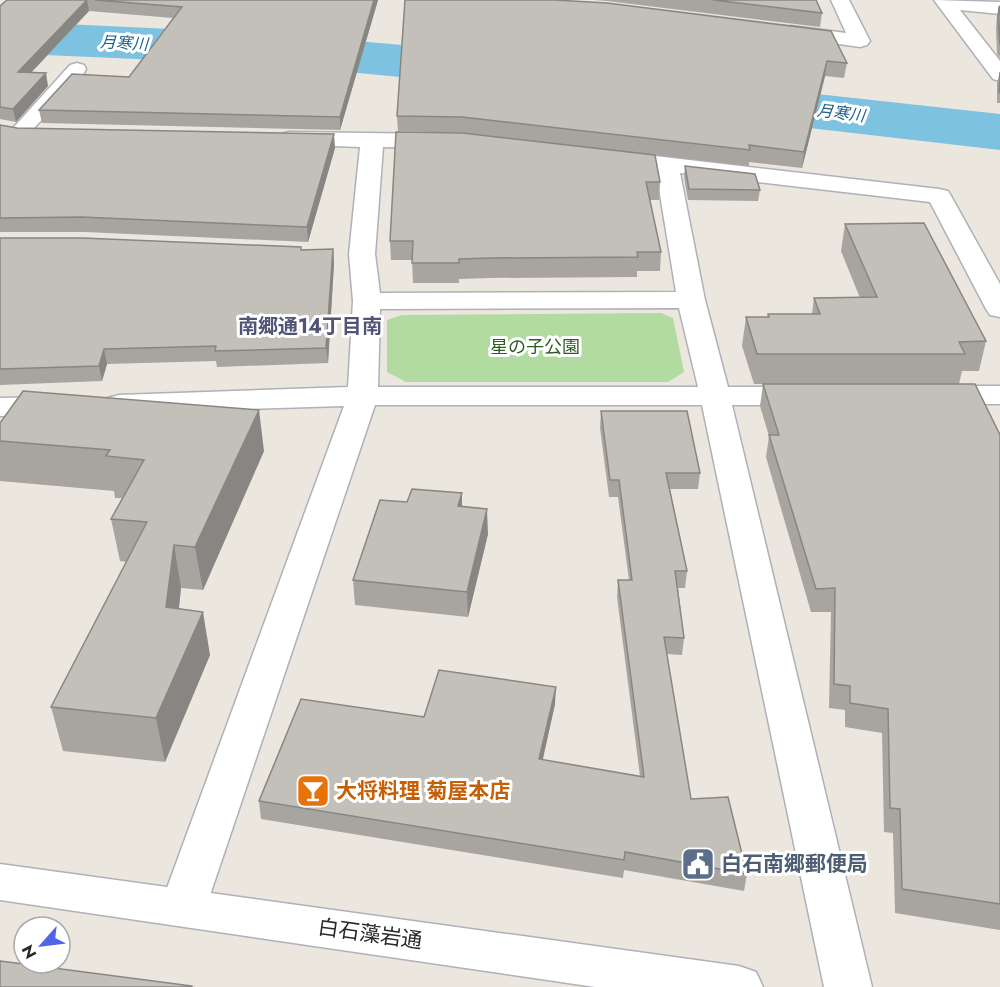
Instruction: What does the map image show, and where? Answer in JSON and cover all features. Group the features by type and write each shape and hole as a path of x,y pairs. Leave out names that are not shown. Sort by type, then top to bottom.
{"street":[{"path":"768,29 860,41 840,0"},
{"path":"945,2 1000,8"},
{"path":"945,2 1000,75"},
{"path":"9,136 43,132"},
{"path":"266,138 462,142"},
{"path":"183,907 363,396 367,301 351,254 372,141"},
{"path":"588,155 939,196 1000,309"},
{"path":"668,164 691,300 715,396 848,987"},
{"path":"367,301 691,300"},
{"path":"905,395 1000,395"},
{"path":"0,407 363,396 834,396"},
{"name":"白石藻岩通","path":"0,882 739,987"}],"lane":[{"path":"9,136 77,69"}],"green space":[{"name":"星の子公園","path":"661,313 673,318 684,372 668,382 406,382 387,372 387,320 402,315"}],"building":[{"path":"7,0 87,0 18,72 46,73 13,109 0,107 0,6"},
{"path":"95,0 374,0 340,117 39,110 72,74 129,77 182,7"},
{"path":"405,0 555,0 607,3 831,31 847,63 827,61 804,152 749,145 750,150 462,117 397,116"},
{"path":"713,0 816,0 822,13"},
{"path":"1000,6 1000,45 998,19"},
{"path":"0,125 17,128 334,134 307,227 82,217 0,218"},
{"path":"396,132 462,133 655,155 660,182 646,182 661,252 637,252 638,257 491,258 459,259 459,263 412,263 413,241 390,241"},
{"path":"685,166 755,174 760,190 689,189"},
{"path":"924,223 986,341 959,342 965,354 757,354 746,317 769,317 768,314 820,314 814,298 877,297 845,224"},
{"path":"0,238 82,238 301,247 301,250 333,249 326,348 215,351 216,346 104,349 99,366 0,369"},
{"path":"763,384 975,384 1000,435 1000,904 902,889 900,809 890,808 888,709 850,703 850,686 834,684 835,588 816,589 769,435 779,435"},
{"path":"23,391 259,410 195,547 174,545 166,607 203,612 156,718 51,707 147,522 111,519 144,460 106,456 110,450 0,441 0,423"},
{"path":"601,411 687,411 700,473 666,473 687,571 675,571 684,638 664,637 691,799 728,797 747,874 625,852 624,860 259,801 301,699 424,717 439,670 556,687 539,759 644,777 618,580 632,580 619,480 610,480"},
{"path":"412,489 462,493 458,506 487,509 467,592 353,580 380,500 407,502"},
{"path":"0,961 12,963 12,975 72,975 72,970 192,986 191,987 0,987"}],"waterway":[{"name":"月寒川","path":"0,37 273,49 411,62 519,76"},
{"name":"月寒川","path":"697,98 1000,132"}],"place":[{"name":"大将料理 菊屋本店","path":"313,791"},
{"name":"白石南郷郵便局","path":"698,864"}],"district":[{"name":"南郷通14丁目南","path":"310,326"}]}
